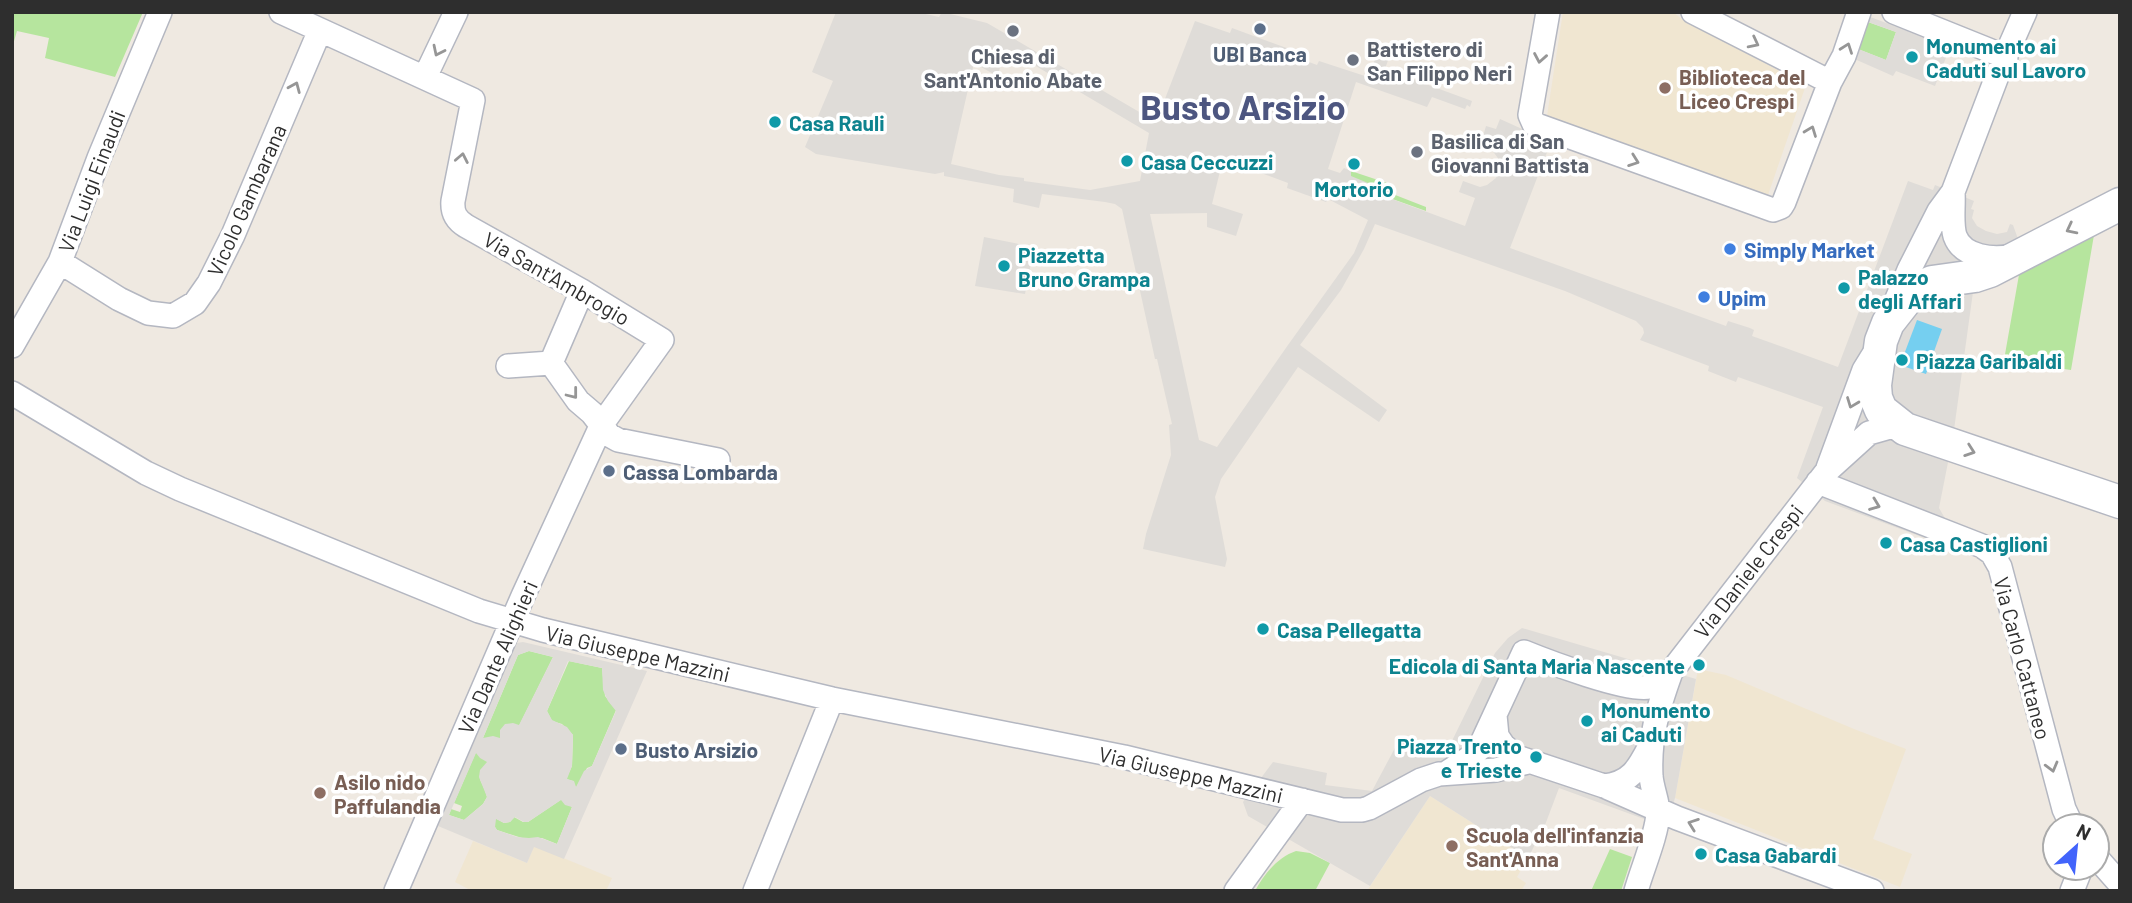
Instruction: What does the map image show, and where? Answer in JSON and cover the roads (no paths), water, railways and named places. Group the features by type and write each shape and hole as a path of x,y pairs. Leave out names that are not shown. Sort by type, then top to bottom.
{"street":[{"name":"Via Luigi Einaudi","path":"12,346 60,262 99,158 160,12"},
{"path":"281,12 425,78 456,12"},
{"path":"1548,12 1530,111 1531,120 1539,127 1768,209 1777,209 1784,202 1859,12"},
{"path":"1693,12 1830,82"},
{"path":"1895,12 2006,57"},
{"path":"1822,476 1864,370 1884,332 1909,270 1939,211 1953,192 2025,12"},
{"name":"Vicolo Gambarana","path":"60,262 136,309 148,313 173,316 195,303 217,270 320,30"},
{"name":"Via Sant'Ambrogio","path":"425,78 473,100 453,201 454,215 466,226 582,291 662,340"},
{"path":"1953,192 1954,229 1957,241 1962,246 1983,257 2005,258 2023,253"},
{"path":"1905,429 1881,410 1876,398 1875,384 1884,332 1910,295 1932,282 1982,274 2120,204"},
{"path":"551,363 582,291"},
{"name":"Via Dante Alighieri","path":"397,891 602,424 662,340"},
{"path":"508,366 551,363"},
{"path":"551,363 578,401 602,424 609,435 618,440 718,460"},
{"name":"Via Giuseppe Mazzini","path":"12,393 172,485 479,611 513,622 832,699 1124,757 1302,800"},
{"path":"1822,476 1869,433 1890,427 1905,429 2120,502"},
{"name":"Via Carlo Cattaneo","path":"1822,476 1932,527 1982,546 1992,553 1997,561 2065,812"},
{"name":"Via Daniele Crespi","path":"1671,671 1822,476"},
{"path":"1445,773 1476,753 1514,675 1534,666 1555,665 1640,688 1650,687 1671,671"},
{"path":"1636,891 1656,826 1658,811 1652,785 1651,744 1654,720 1671,671"},
{"path":"1619,683 1638,696 1654,720"},
{"path":"755,891 832,699"},
{"path":"1495,715 1497,736 1503,745 1510,753 1528,762 1604,786 1658,811 1872,891"},
{"path":"1604,786 1624,782 1651,744"},
{"path":"1236,891 1302,800 1332,808 1362,810 1385,801 1421,780 1445,773 1496,770 1528,762"}],"water":[{"path":"1917,320 1942,329 1926,374 1900,365"}],"place":[{"name":"UBI Banca","path":"1260,29"},
{"name":"Chiesa di Sant'Antonio Abate","path":"1013,31"},
{"name":"Monumento ai Caduti sul Lavoro","path":"1912,57"},
{"name":"Battistero di San Filippo Neri","path":"1353,60"},
{"name":"Biblioteca del Liceo Crespi","path":"1665,88"},
{"name":"Casa Rauli","path":"775,122"},
{"name":"Basilica di San Giovanni Battista","path":"1417,152"},
{"name":"Casa Ceccuzzi","path":"1127,161"},
{"name":"Mortorio","path":"1354,164"},
{"name":"Simply Market","path":"1730,249"},
{"name":"Piazzetta Bruno Grampa","path":"1004,266"},
{"name":"Palazzo degli Affari","path":"1844,288"},
{"name":"Upim","path":"1704,297"},
{"name":"Piazza Garibaldi","path":"1902,360"},
{"name":"Cassa Lombarda","path":"609,471"},
{"name":"Casa Castiglioni","path":"1886,543"},
{"name":"Casa Pellegatta","path":"1263,629"},
{"name":"Edicola di Santa Maria Nascente","path":"1699,665"},
{"name":"Monumento ai Caduti","path":"1587,721"},
{"name":"Busto Arsizio","path":"621,749"},
{"name":"Piazza Trento e Trieste","path":"1536,757"},
{"name":"Asilo nido Paffulandia","path":"320,793"},
{"name":"Scuola dell'infanzia Sant'Anna","path":"1452,846"},
{"name":"Casa Gabardi","path":"1701,854"}],"district":[{"name":"Busto Arsizio","path":"1243,106"}]}
